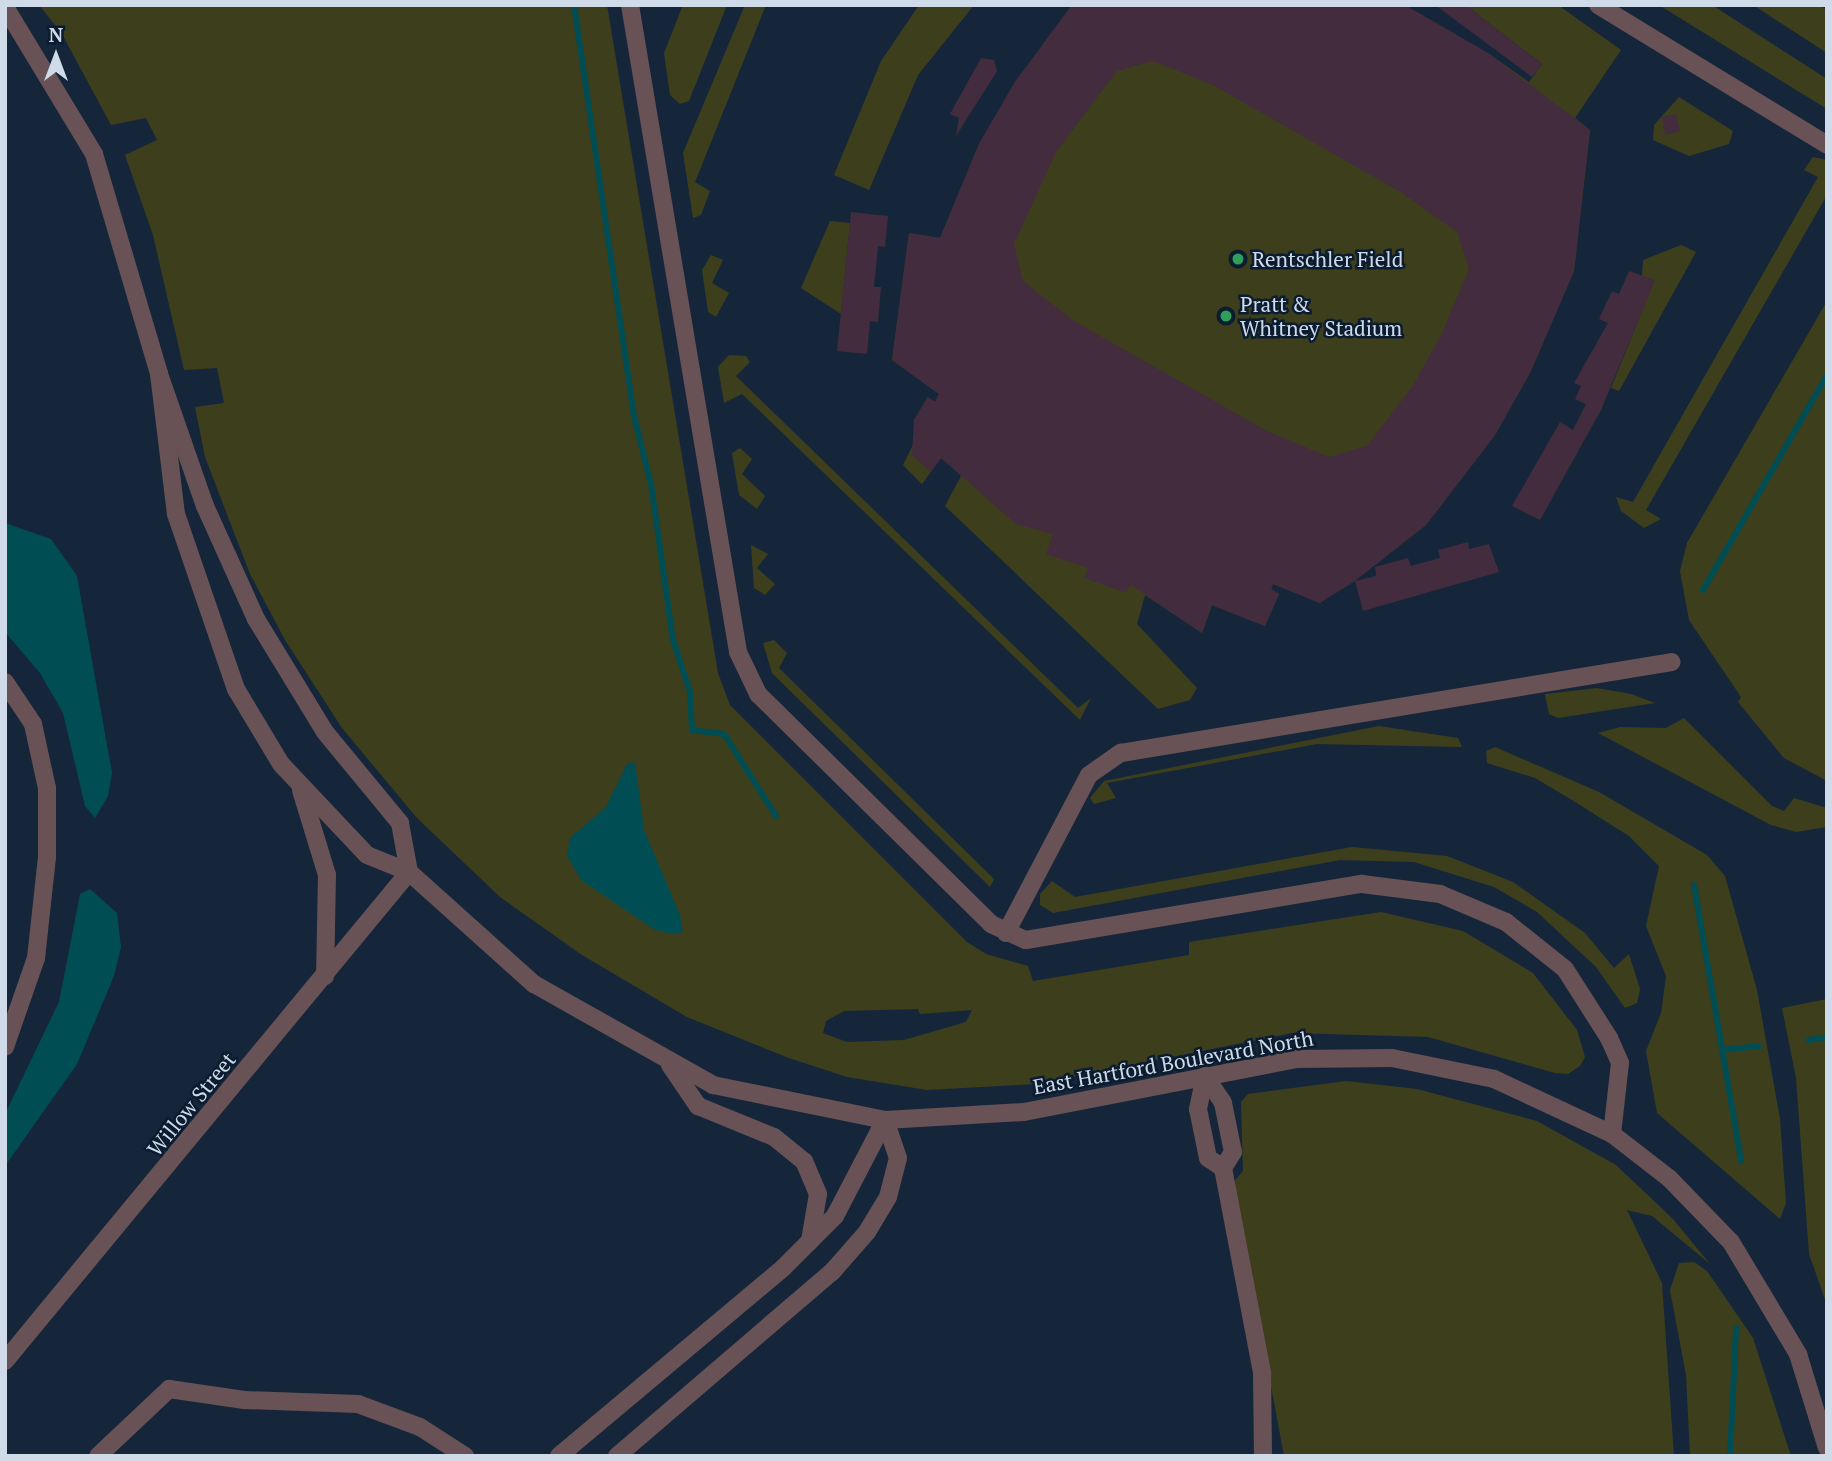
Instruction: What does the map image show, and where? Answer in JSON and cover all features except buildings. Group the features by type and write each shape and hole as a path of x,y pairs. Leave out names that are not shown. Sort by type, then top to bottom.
{"street":[{"path":"630,5 745,675 771,708 1006,933 1049,941 1362,884 1440,894 1506,922 1565,969 1585,994 1620,1063 1612,1135"},
{"path":"1598,5 1827,145"},
{"path":"5,8 94,154 159,374 205,506 256,619 325,732 400,824 410,872"},
{"path":"159,374 176,514 236,690 281,765 298,783 367,855 410,872"},
{"path":"1006,933 1088,775 1131,751 1672,662"},
{"path":"5,682 33,724 47,788 37,946 5,1047"},
{"path":"298,783 327,875 325,976"},
{"name":"Willow Street","path":"5,1361 410,872"},
{"name":"East Hartford Boulevard North","path":"410,872 534,984 713,1085 885,1120 1024,1112 1296,1059 1392,1058 1494,1079 1612,1135 1669,1178 1731,1242 1798,1354 1827,1448"},
{"path":"668,1061 698,1106 774,1137 804,1161 818,1194 810,1241"},
{"path":"1205,1076 1198,1109 1208,1158 1223,1168"},
{"path":"1205,1076 1223,1103 1233,1152 1223,1168 1262,1373 1263,1456"},
{"path":"559,1456 810,1241 835,1216 885,1120"},
{"path":"617,1456 832,1272 867,1232 888,1197 898,1158 885,1120"},
{"path":"98,1456 169,1389 244,1400 358,1404 420,1427 465,1456"}],"shaded area":[{"path":"39,5 607,5 718,673 730,705 967,942 986,954 1028,966 1033,981 1189,955 1189,942 1381,912 1463,931 1533,973 1577,1030 1585,1057 1580,1066 1568,1074 1555,1073 1428,1037 1292,1033 1035,1084 927,1090 847,1077 789,1058 687,1017 582,955 500,897 417,818 342,728 285,640 250,574 205,457 195,407 224,403 217,368 184,370 153,235 125,155 157,140 146,118 111,125 62,34","holes":["918,1009 920,1014 972,1010 966,1022 904,1040 847,1042 823,1033 826,1021 844,1011"]},
{"path":"683,5 727,5 689,101 680,104 670,95 664,53"},
{"path":"745,5 766,5 695,182 710,191 701,215 693,218 683,153"},
{"path":"919,5 974,5 918,75 869,190 834,175 881,61"},
{"name":"Pratt & Whitney Stadium","path":"1072,5 1488,53 1529,82 1542,64 1465,5 1558,5 1621,50 1575,118 1590,130 1574,271 1530,373 1495,435 1426,525 1320,603 1273,584 1271,589 1279,594 1265,626 1212,605 1202,633 1145,595 1137,624 1197,688 1190,700 1158,709 945,506 961,476 954,467 941,458 922,484 903,465 916,439 914,420 928,397 935,402 939,394 892,360 909,233 940,238 979,144 1015,82"},
{"path":"1659,5 1712,5 1827,79 1827,109"},
{"path":"1753,5 1819,5 1827,10 1827,53"},
{"path":"1679,97 1733,131 1729,144 1689,156 1653,140 1654,125"},
{"path":"1813,157 1827,160 1827,195 1646,510 1661,519 1644,528 1621,511 1616,497 1633,502 1818,177 1804,170"},
{"path":"830,221 850,223 841,314 801,288"},
{"path":"1681,245 1696,252 1619,391 1611,388 1654,281 1642,276 1643,260"},
{"path":"711,255 723,260 712,283 729,293 716,317 708,312 702,270"},
{"path":"1827,301 1827,781 1784,758 1738,702 1741,697 1689,620 1680,571 1687,543"},
{"path":"729,355 746,356 750,362 736,376 1078,708 1091,698 1080,720 742,394 724,403 718,367"},
{"path":"740,448 752,459 742,474 765,496 757,509 739,495 732,453"},
{"path":"5,523 51,539 77,576 112,773 108,796 95,818 85,806 63,713 40,673 5,632"},
{"path":"751,545 768,554 757,568 775,584 765,595 754,588"},
{"path":"774,640 787,653 779,668 994,879 990,887 772,673 763,643"},
{"path":"1597,688 1631,694 1655,703 1558,718 1549,714 1545,694"},
{"path":"1684,718 1772,806 1784,811 1794,798 1827,808 1827,827 1796,832 1771,825 1598,733 1620,727 1666,728"},
{"path":"1379,726 1458,738 1462,747 1317,744 1107,783 1116,798 1094,804 1090,798 1104,781"},
{"path":"1495,747 1599,792 1707,855 1725,876 1757,990 1780,1119 1786,1203 1780,1219 1657,1113 1646,1051 1661,1013 1666,976 1646,926 1659,866 1629,836 1572,800 1535,778 1487,763 1486,751"},
{"path":"635,762 644,830 680,915 683,932 673,934 655,930 581,880 567,856 570,838 606,807 627,764"},
{"path":"1352,847 1447,856 1513,882 1585,933 1614,968 1629,954 1640,989 1637,1003 1625,1008 1596,967 1537,912 1494,887 1414,862 1340,860 1053,913 1040,905 1040,894 1052,881 1075,897"},
{"path":"90,889 117,913 121,947 114,976 77,1064 5,1166 5,1114 59,1002 80,894"},
{"path":"1827,999 1827,1305 1809,1254 1796,1078 1782,1008"},
{"path":"1346,1081 1417,1089 1537,1121 1616,1165 1672,1218 1710,1264 1652,1216 1627,1210 1662,1283 1674,1456 1284,1456 1233,1183 1243,1171 1241,1102 1248,1094"},
{"path":"1694,1262 1707,1271 1753,1338 1791,1456 1690,1456 1686,1375 1670,1290 1679,1263"}],"waterway":[{"path":"574,5 634,416 651,484 673,640 690,692 692,730 724,734 776,816"},
{"path":"1703,590 1827,375"},
{"path":"1694,885 1741,1161"},
{"path":"1809,1040 1827,1037"},
{"path":"1722,1050 1759,1046"},
{"path":"1730,1456 1736,1328"}],"place":[{"name":"Rentschler Field","path":"1238,259"},
{"name":"Pratt & Whitney Stadium","path":"1226,316"}]}
